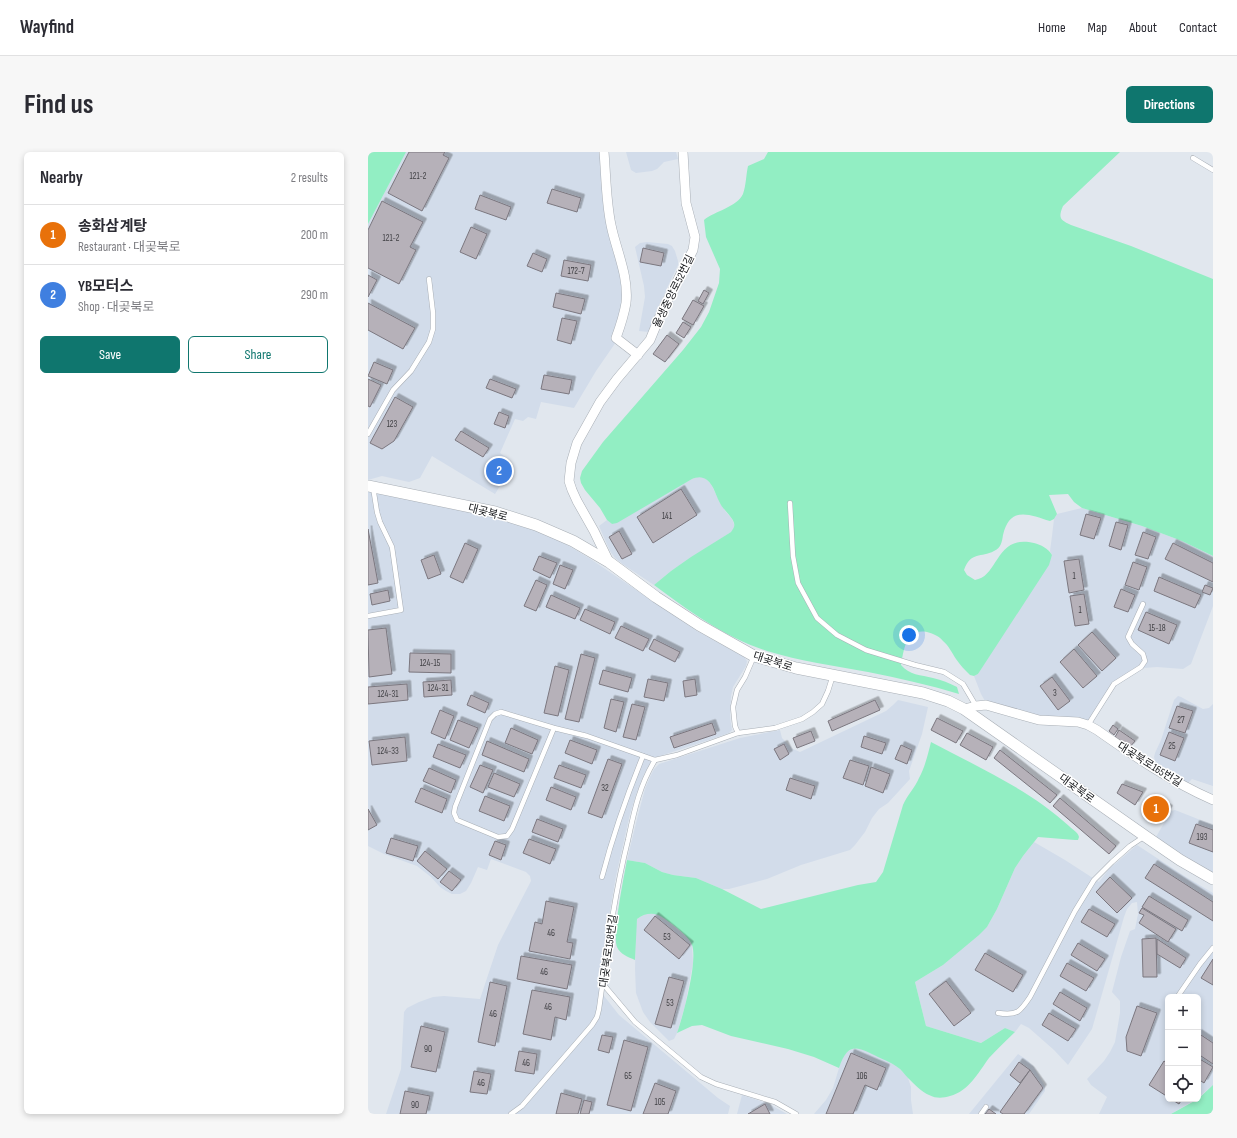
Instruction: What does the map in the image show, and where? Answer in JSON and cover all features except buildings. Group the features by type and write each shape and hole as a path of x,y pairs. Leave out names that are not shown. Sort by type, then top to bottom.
{"street":[{"path":"604,152 611,224 626,288 626,303 616,338 638,355"},
{"name":"율생중앙로52번길","path":"609,562 572,490 569,481 569,473 577,443 592,415 606,393 650,340 671,293 690,257 695,237 686,203 683,152"},
{"name":"대곶북로","path":"370,486 495,512 536,524 574,541 609,562 656,597 699,625 754,656 796,668 923,693 948,701 964,709 1144,836 1180,860 1213,879"},
{"name":"대곶북로165번길","path":"964,709 986,705 1039,720 1078,722 1088,725 1170,778 1196,793 1213,800"}],"lane":[{"path":"1193,158 1213,170"},
{"path":"368,434 393,390 411,371 429,342 433,329 433,313 429,279"},
{"name":"대곶북로","path":"368,616 401,610 392,547 383,531 370,486"},
{"path":"790,503 793,556 798,583 817,618 837,635 866,650 944,672 963,684 976,706"},
{"path":"1088,725 1114,684 1141,666 1145,661 1143,654 1132,644 1128,637 1144,604"},
{"path":"738,733 735,726 733,707 737,690 745,677 754,656"},
{"path":"554,728 512,829 507,836 498,837 457,820 454,813 454,807 490,719 495,714 501,712 587,736 656,760 677,755 738,733 775,728 802,719 822,704 833,675"},
{"path":"602,877 628,793 643,756"},
{"name":"대곶북로158번길","path":"511,1114 522,1106 592,1025 597,1017 619,877 640,792 647,773 656,760"},
{"path":"998,1013 1017,1013 1023,1008 1075,911 1094,880 1121,854 1144,836"},
{"path":"1179,994 1213,948"},
{"path":"603,984 635,1022 701,1077 716,1084 774,1102 796,1114"},
{"path":"981,1114 986,1107"}],"shaded area":[{"path":"406,152 601,152 617,261 624,293 616,342 596,371 574,408 541,402 536,419 528,417 523,421 515,419 500,453 511,461 513,465 495,494 432,456 420,478 409,482 382,476 368,480 368,224"},
{"path":"626,152 676,152 678,159 664,162 657,169 652,171 636,173 631,170"},
{"path":"647,242 668,244 672,246 678,261 678,265 649,332 639,331 645,297 635,247 640,243"},
{"path":"697,477 703,477 711,484 720,503 732,519 734,528 731,532 671,571 654,585 615,558 610,551 599,526 607,520 612,524"},
{"path":"368,491 478,514 518,524 540,532 564,543 589,558 697,631 744,657 747,661 746,666 733,687 731,696 730,718 732,730 729,733 657,757 652,761 644,774 630,814 616,876 597,987 619,1015 718,1098 730,1106 728,1114 386,1114 401,1069 404,1012 407,1008 433,997 444,996 480,999 498,945 531,881 530,876 526,872 491,859 487,870 478,867 466,891 460,894 452,894 440,887 431,877 417,866 384,854 368,846"},
{"path":"1082,508 1142,526 1182,541 1213,556 1213,606 1191,664 1183,669 1157,667 1144,668 1116,686 1092,724 1051,719 985,701 974,676 978,674 1052,555 1050,551 1054,519 1057,514"},
{"path":"1178,696 1203,709 1209,708 1213,704 1213,786 1192,779 1188,783 1163,768 1155,761 1155,753 1161,740 1174,700"},
{"path":"898,700 928,707 922,734 909,771 910,779 888,803 879,809 872,818 865,832 850,850 801,865 767,879 729,889 722,889 696,878 662,872 645,863 627,860 645,789 654,769 659,764 740,738 780,730 782,738 793,749 800,752 886,711"},
{"path":"1175,810 1213,825 1213,873 1187,858 1156,837 1171,811"},
{"path":"1034,842 1099,882 1109,869 1137,845 1213,893 1213,1085 1201,1095 1201,994 1165,994 1165,1102 1191,1102 1171,1114 1099,1114 1107,1097 1091,1085 1087,1079 1104,1061 1115,1042 1120,1013 1120,1001 1112,992 1121,957 1130,931 1135,929 1138,914 1137,902 1132,903 1127,909 1124,917 1092,1029 1068,1065 1054,1050 1029,1028 1021,1024 1015,1032 1005,1028 981,1043 926,1026 915,982 943,965 987,927 997,909 1015,868"},
{"path":"648,913 657,914 664,918 688,938 692,945 693,963 685,1006 677,1033 674,1039 669,1041 650,1022 643,1012 636,993 636,925 637,919"},
{"path":"854,1048 862,1049 886,1060 899,1068 908,1078 911,1087 913,1114 814,1114 826,1100 833,1088 842,1058 847,1052"},
{"path":"1018,1054 1033,1066 1045,1086 1045,1091 1029,1114 969,1114"},
{"path":"742,1095 769,1104 787,1114 737,1114"}],"green space":[{"path":"368,152 406,152 368,224"},
{"path":"768,152 1120,152 1063,206 1060,216 1064,222 1071,225 1131,246 1213,279 1213,556 1182,541 1142,526 1082,508 1074,502 1068,494 1049,495 1057,514 1054,519 1050,521 1021,514 1015,516 1006,526 1000,546 996,550 989,553 973,557 964,570 967,575 975,580 983,577 989,572 1005,550 1012,545 1021,542 1039,545 1052,555 1049,565 978,674 974,676 970,675 959,663 947,645 934,634 927,632 914,633 907,641 901,665 908,671 957,687 959,694 903,679 779,655 767,651 737,639 708,623 654,585 671,571 731,532 733,529 733,521 721,505 709,482 701,477 692,479 617,523 612,524 607,520 600,508 585,490 580,478 582,471 603,442 683,350 701,327 709,312 719,283 720,269 706,237 704,220 731,206 740,198 744,191 748,166 764,159"},
{"path":"931,742 1021,790 1054,813 1076,832 1079,837 1078,840 1075,840 1038,837 1015,868 997,909 987,927 943,965 915,982 926,1026 981,1043 1005,1028 1015,1032 989,1058 968,1086 957,1094 937,1098 921,1090 895,1065 871,1053 859,1049 850,1050 846,1053 839,1068 814,1057 788,1049 731,1036 702,1025 692,1026 677,1033 686,1002 691,975 693,963 692,945 684,934 662,917 655,914 647,914 637,919 635,960 620,952 617,947 616,931 627,860 645,863 662,872 673,875 696,878 722,889 761,909 876,882 883,872 903,805 921,774"},
{"path":"1213,1085 1213,1114 1171,1114 1193,1102 1201,1102 1201,1096"}],"place":[{"name":"YB모터스","path":"499,471"},
{"name":"송화삼계탕","path":"1156,809"}]}
